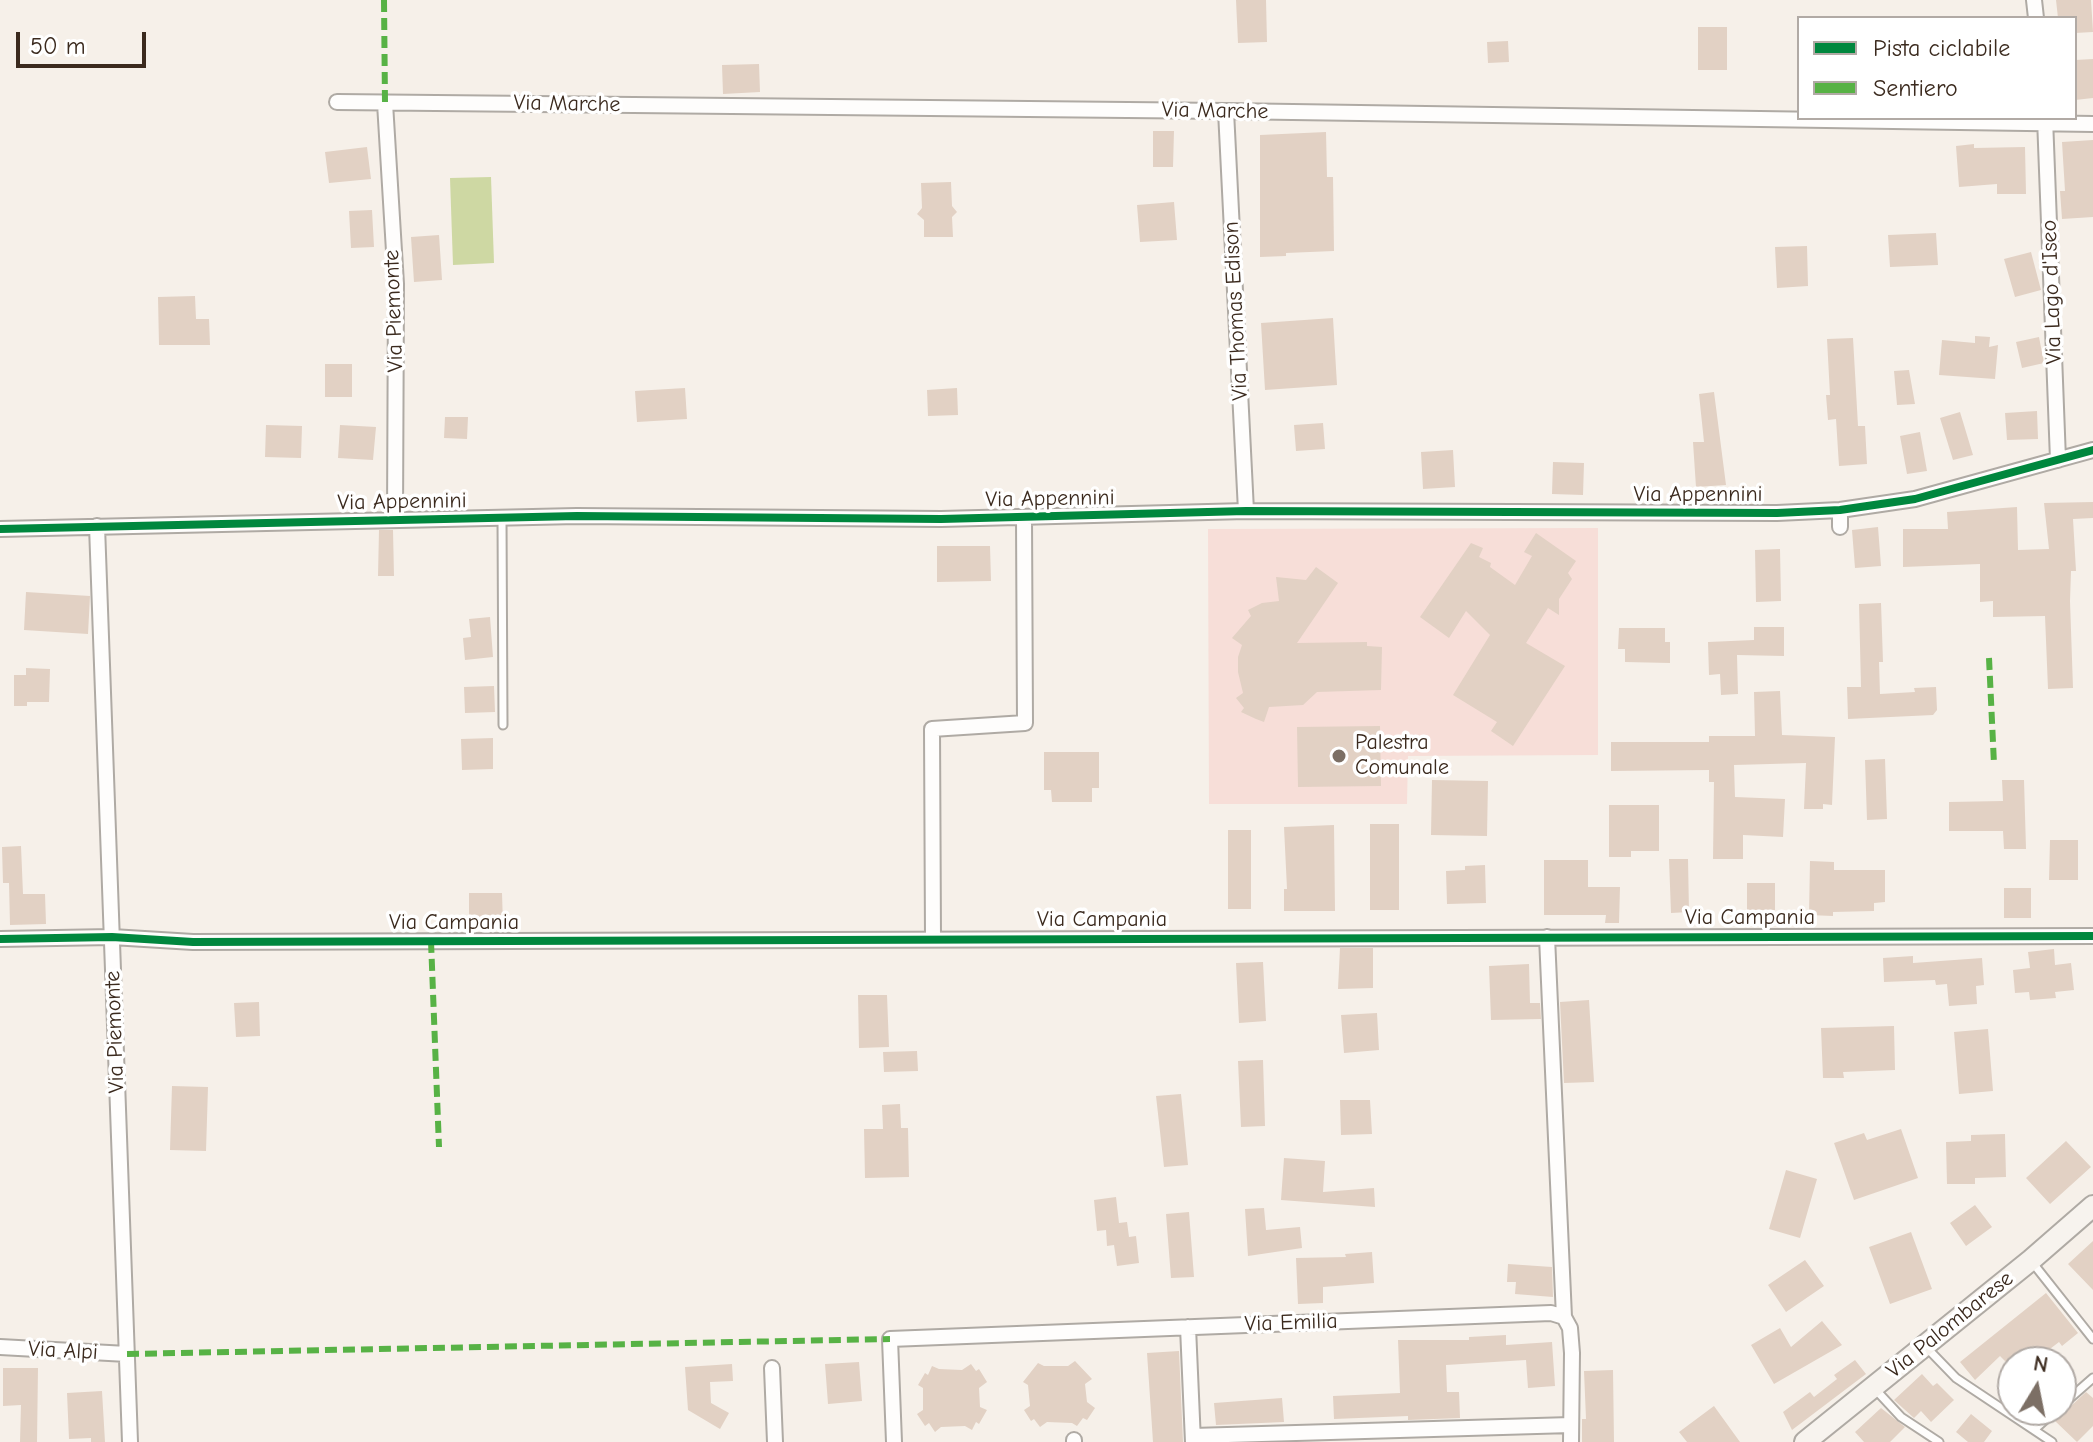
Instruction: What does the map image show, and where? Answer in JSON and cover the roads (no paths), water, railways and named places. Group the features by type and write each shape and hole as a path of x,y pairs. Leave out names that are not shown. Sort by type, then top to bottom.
{"main road":[{"name":"Via Palombarese","path":"1805,1442 2031,1260 2093,1206"}],"street":[{"name":"Via Marche","path":"337,102 1797,118"},
{"name":"Via Piemonte","path":"385,103 396,284 395,520"},
{"name":"Via Thomas Edison","path":"1226,111 1246,511"},
{"name":"Via Marche","path":"1963,120 2093,124"},
{"name":"Via Lago d'Iseo","path":"2045,121 2058,460"},
{"name":"Via Appennini","path":"0,529 502,518 1024,518 1246,511 1777,513 1840,510 1915,499 2093,450"},
{"path":"1840,510 1840,527"},
{"path":"933,939 932,729 1025,723 1024,518"},
{"name":"Via Piemonte","path":"97,526 130,1442"},
{"name":"Via Campania","path":"0,939 112,937 193,942 2093,936"},
{"path":"1547,937 1564,1317 1568,1322 1571,1341 1571,1442"},
{"name":"Via Emilia","path":"894,1442 890,1339 1551,1313 1564,1317"},
{"path":"1188,1327 1193,1439 1571,1425"},
{"name":"Via Alpi","path":"0,1347 127,1354"},
{"path":"772,1368 775,1442"}],"lane":[{"path":"502,518 503,725"},
{"path":"2031,1260 2093,1339"},
{"path":"1925,1346 1956,1378 2052,1442"},
{"path":"2077,1392 2093,1378"},
{"path":"1873,1388 1896,1412 1939,1442"},
{"path":"2034,1430 2038,1426"}],"place":[{"name":"Palestra Comunale","path":"1339,756"}]}
